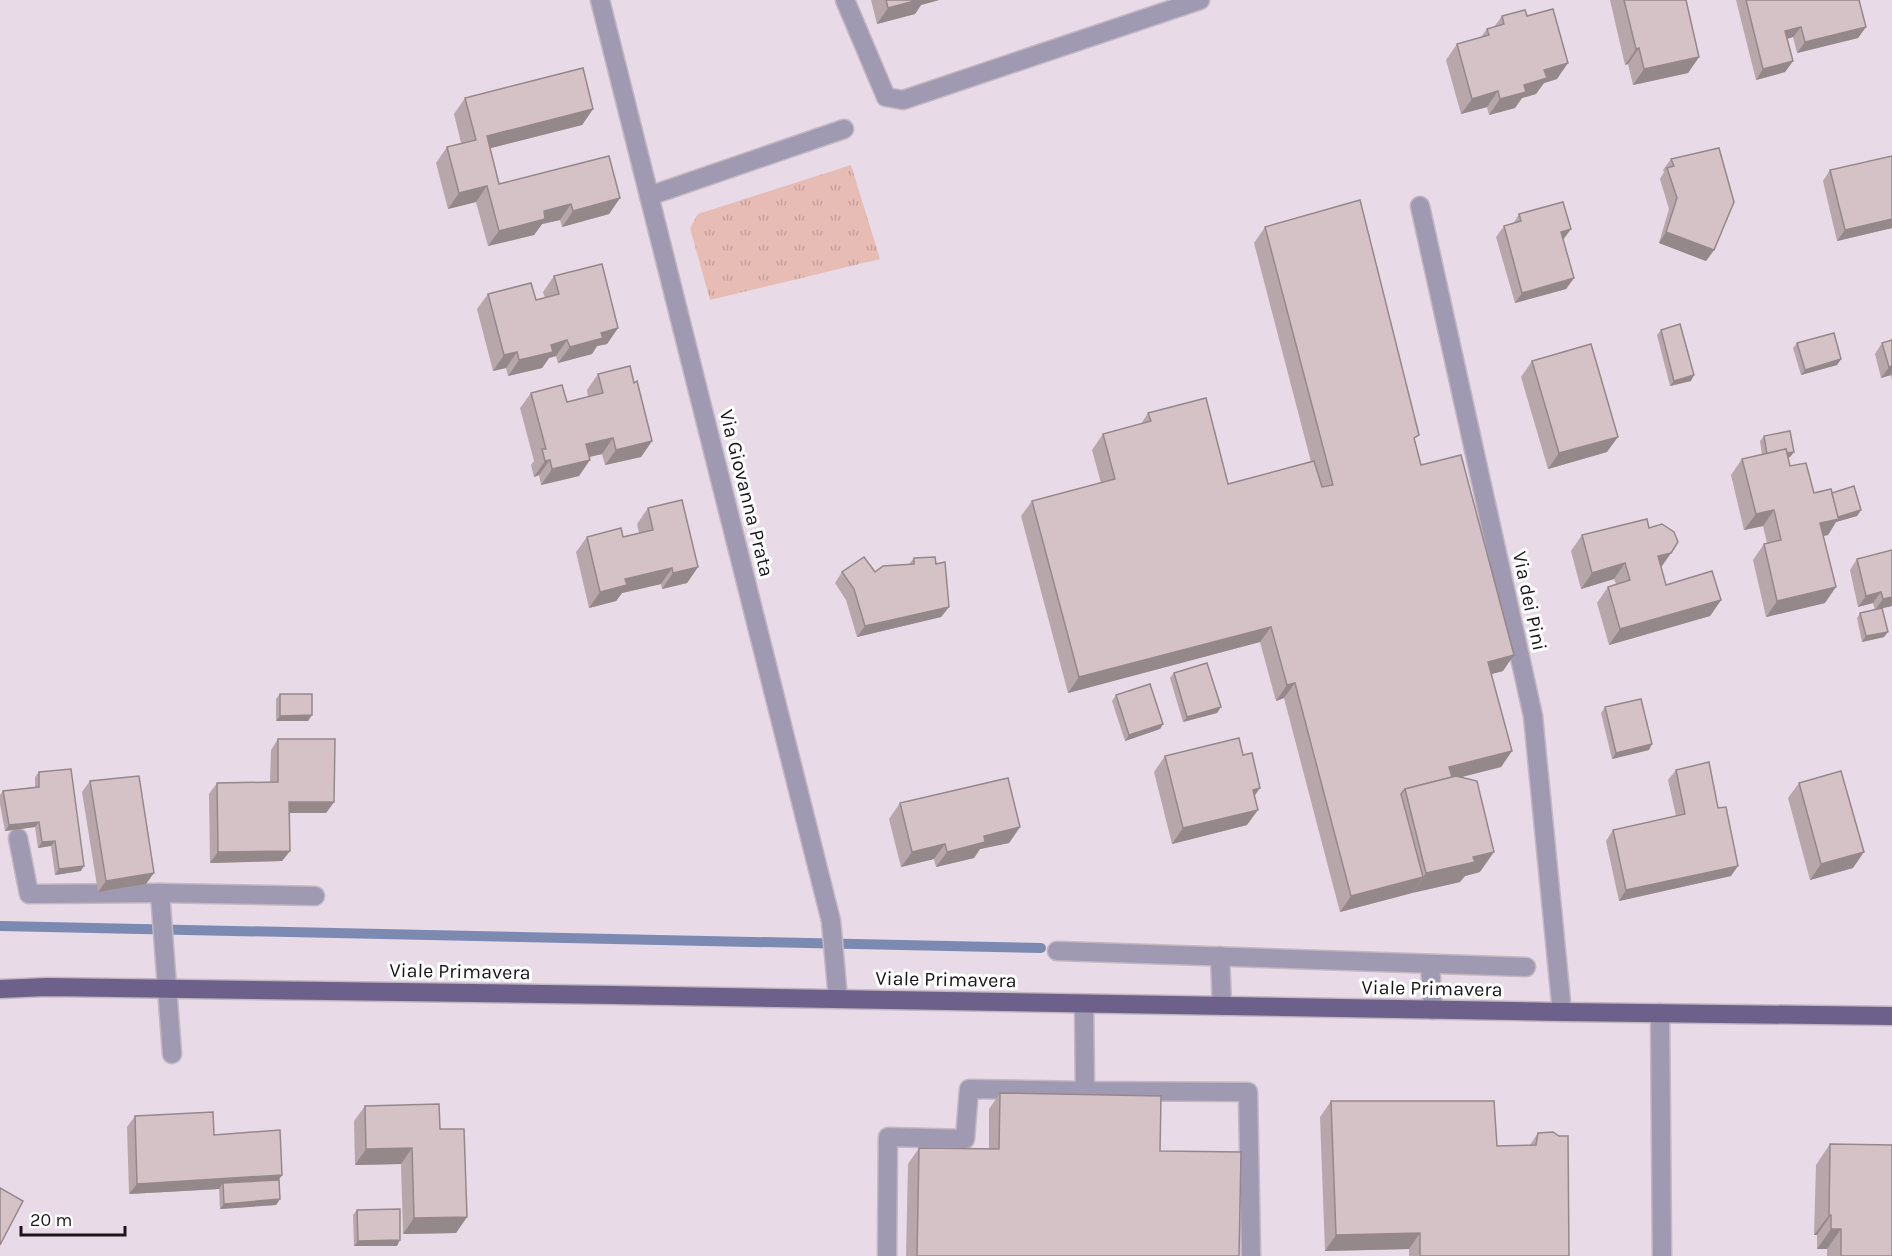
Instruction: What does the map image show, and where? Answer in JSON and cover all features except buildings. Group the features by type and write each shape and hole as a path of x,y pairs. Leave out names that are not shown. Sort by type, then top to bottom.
{"main road":[{"name":"Viale Primavera","path":"0,989 47,987 1892,1016"}],"street":[{"name":"Via Giovanna Prata","path":"600,0 831,921 838,999"},
{"path":"845,0 886,97 903,100 1200,0"},
{"path":"649,195 844,129"},
{"name":"Via dei Pini","path":"1420,206 1533,716 1562,1012"},
{"path":"18,838 29,894 160,899 315,896"},
{"path":"160,899 172,1054"},
{"path":"1058,951 1526,967"},
{"path":"1220,956 1222,1006"},
{"path":"1430,964 1433,1010"},
{"path":"1084,1004 1085,1091"},
{"path":"1660,1013 1658,1029 1662,1256"},
{"path":"886,1256 888,1137 965,1139 969,1089 1248,1092 1251,1256"}],"green space":[{"path":"851,165 880,259 710,300 690,228 698,214"}],"waterway":[{"path":"0,926 1041,948"}]}
